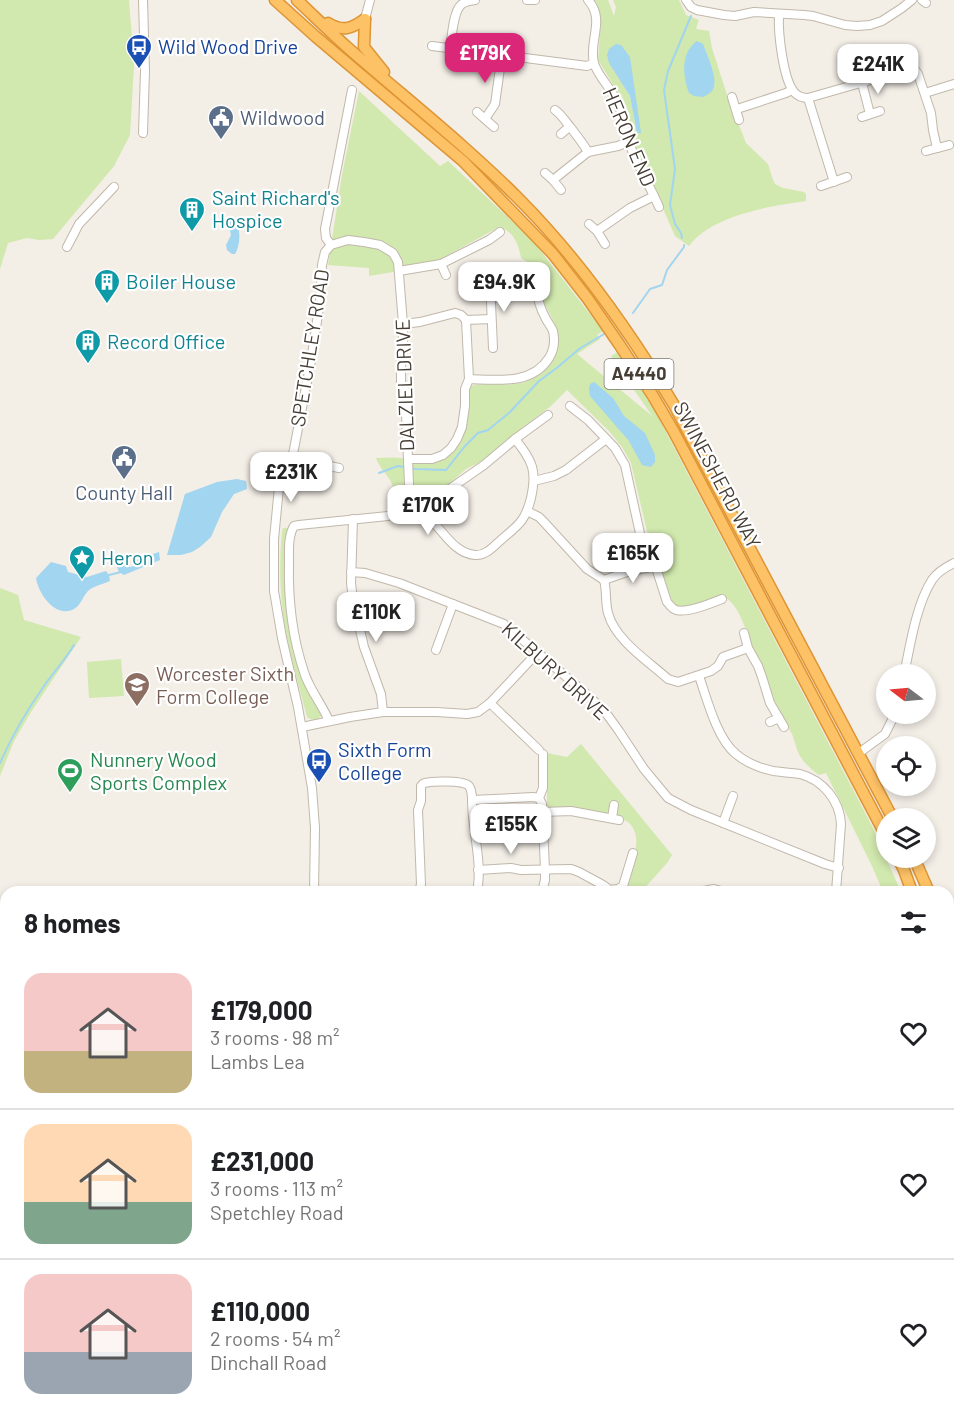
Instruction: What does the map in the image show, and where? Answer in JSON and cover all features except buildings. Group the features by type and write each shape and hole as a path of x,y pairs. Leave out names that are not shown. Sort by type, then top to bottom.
{"highway":[{"name":"SWINESHERD WAY","path":"274,0 463,161 553,254 588,299 653,396 674,432 876,817"},
{"name":"SWINESHERD WAY","path":"299,0 347,47 455,139 519,199 567,252 609,306 643,354 674,405 887,808"},
{"path":"299,0 322,19 338,28 345,29 365,19"},
{"path":"365,19 364,46 393,86"},
{"path":"903,868 910,886"},
{"path":"918,868 926,886"}],"street":[{"path":"143,0 145,71 143,133"},
{"path":"365,19 370,0"},
{"path":"450,48 458,7 467,1 475,0"},
{"path":"527,0 536,0"},
{"name":"HERON END","path":"588,0 596,15 594,63 617,100 628,142 659,207"},
{"path":"686,0 691,7 697,10 724,15 735,16 753,12 813,16 845,25 863,25 882,21 912,0"},
{"path":"779,15 780,48 792,90 800,97 808,98 911,69 915,70 931,113 937,148"},
{"path":"432,46 587,66 594,63"},
{"path":"485,119 495,104 502,54"},
{"path":"862,83 866,115 880,111"},
{"path":"925,93 954,84"},
{"name":"SPETCHLEY ROAD","path":"314,886 315,828 312,788 302,727 282,638 274,591 273,563 280,477 292,458 311,361 320,300 322,265 325,252 331,245 326,238 325,229 352,90"},
{"path":"737,110 792,90"},
{"path":"732,97 739,120"},
{"path":"808,98 834,182"},
{"path":"555,110 564,117 588,152"},
{"path":"477,112 494,128"},
{"path":"561,134 570,127"},
{"path":"553,180 588,152 628,142"},
{"path":"926,151 949,145"},
{"path":"545,173 561,190"},
{"path":"821,186 847,177"},
{"path":"67,247 79,224 114,187"},
{"path":"597,231 630,208 654,196"},
{"path":"589,224 597,231 605,244"},
{"path":"399,271 441,264 500,232"},
{"name":"DALZIEL DRIVE","path":"331,245 348,240 380,245 393,253 398,262 403,324 401,382 405,390 412,511 424,514 464,552 475,555 490,550 521,521 527,512 534,481 534,470 524,450 515,439"},
{"path":"441,264 446,275"},
{"path":"490,280 493,348"},
{"path":"469,379 521,378 532,375 548,360 554,343 552,329 537,298 537,288"},
{"path":"403,324 455,313 461,315 466,320 469,379 465,389 462,427 451,448 443,455 408,464"},
{"path":"466,320 491,319"},
{"path":"570,406 588,420 615,448 625,465 641,538 652,555 668,602 675,611 690,610 722,599"},
{"path":"422,513 441,495 548,415"},
{"path":"534,481 566,470 606,439"},
{"path":"292,458 339,468"},
{"path":"527,512 539,517 587,569 604,580"},
{"path":"329,721 304,673 296,639 289,598 290,533 294,526 388,516"},
{"path":"353,519 351,572 353,600 359,629 377,681 383,712"},
{"path":"906,664 923,598 933,579 941,570 954,562"},
{"path":"604,580 655,566"},
{"name":"KILBURY DRIVE","path":"351,572 365,573 399,583 504,624 606,713 644,769 668,798 691,810 839,868"},
{"path":"604,580 609,616 621,637 668,679 678,682 715,670 723,657 748,648"},
{"path":"436,650 453,604"},
{"path":"744,633 770,703 784,727"},
{"path":"302,727 383,712 473,714 490,703 538,652"},
{"path":"699,676 726,745 747,762 762,768 801,774 813,779 833,799 841,813 837,886"},
{"path":"490,703 541,752 543,788 539,798 542,812 545,869 544,886"},
{"path":"770,722 778,718"},
{"path":"859,753 885,735 890,724"},
{"path":"420,886 418,810 421,786 425,783 454,781 469,786 475,826 477,886"},
{"path":"723,823 733,796"},
{"path":"472,800 539,798"},
{"path":"542,812 571,811 615,819 614,805"},
{"path":"623,886 633,854"},
{"path":"478,870 571,869 604,886"}],"green space":[{"path":"0,0 129,0 134,65 130,135 114,166 53,239 27,238 8,243 0,269"},
{"path":"594,0 608,0 614,16 616,7 613,0 679,0 686,15 699,20 696,29 709,31 728,98 746,143 768,164 775,184 804,192 806,201 759,209 727,219 699,235 689,246 675,236 631,136 622,99 598,60 601,21 597,3","holes":["630,57 637,132 630,96 609,62"]},
{"path":"359,91 440,166 448,161 533,241 603,331 597,335 600,339 577,354 652,416 611,356 618,352 657,415 872,826 876,835 876,868 890,868 898,886 880,886 826,773 819,775 809,767 797,751 792,734 776,705 736,608 726,598 676,608 650,544 631,463 609,431 567,390 551,406 484,460 466,469 422,508 394,511 392,484 376,458 402,458 417,464 433,463 445,458 454,450 466,427 470,386 525,382 541,372 552,357 556,330 543,302 541,281 532,266 521,258 512,235 499,227 439,260 369,276 369,268 328,265 342,175"},
{"path":"283,528 288,528 286,582 298,665 303,681 321,711 322,715 317,720 307,717 286,633 280,576"},
{"path":"0,588 18,595 24,620 81,637 14,741 0,776"},
{"path":"121,659 124,696 89,698 87,662"},
{"path":"581,744 672,855 646,886 627,886 636,845 636,836 629,823 610,812 605,814 547,809 547,753 567,757"}],"water":[{"path":"697,41 703,44 715,81 712,91 703,97 689,93 684,72 685,58"},
{"path":"616,44 621,45 630,57 641,133 637,133 630,96 609,63 607,55 609,49"},
{"path":"234,218 238,226 239,241 235,254 232,254 227,250 226,245 231,235 228,223"},
{"path":"594,382 613,398 624,416 645,433 655,455 655,462 651,467 642,465 629,441 590,396 590,384"},
{"path":"237,479 246,481 247,489 234,494 222,512 211,537 192,552 167,555 185,494 217,482"},
{"path":"159,552 160,560 124,575 119,572 117,567 128,562 130,567 137,565 136,560"},
{"path":"51,562 66,566 68,572 87,577 106,571 110,581 90,589 74,609 60,610 49,603 37,584 36,578"}],"waterway":[{"path":"682,238 670,205 675,169 664,90 668,71 691,16"},
{"path":"633,313 650,289 662,285 667,270 684,245"},
{"path":"379,473 398,466 446,470 478,433 488,430 509,413 539,381 579,349 604,334"},
{"path":"109,575 121,572"},
{"path":"0,763 32,704 74,645"}],"place":[{"name":"Wild Wood Drive","path":"139,70"},
{"name":"Wildwood","path":"221,141"},
{"name":"Saint Richard's Hospice","path":"192,233"},
{"name":"Boiler House","path":"107,305"},
{"name":"Record Office","path":"88,365"},
{"name":"County Hall","path":"124,481"},
{"name":"Heron","path":"82,581"},
{"name":"Worcester Sixth Form College","path":"137,708"},
{"name":"Sixth Form College","path":"319,784"},
{"name":"Nunnery Wood Sports Complex","path":"70,794"}]}
